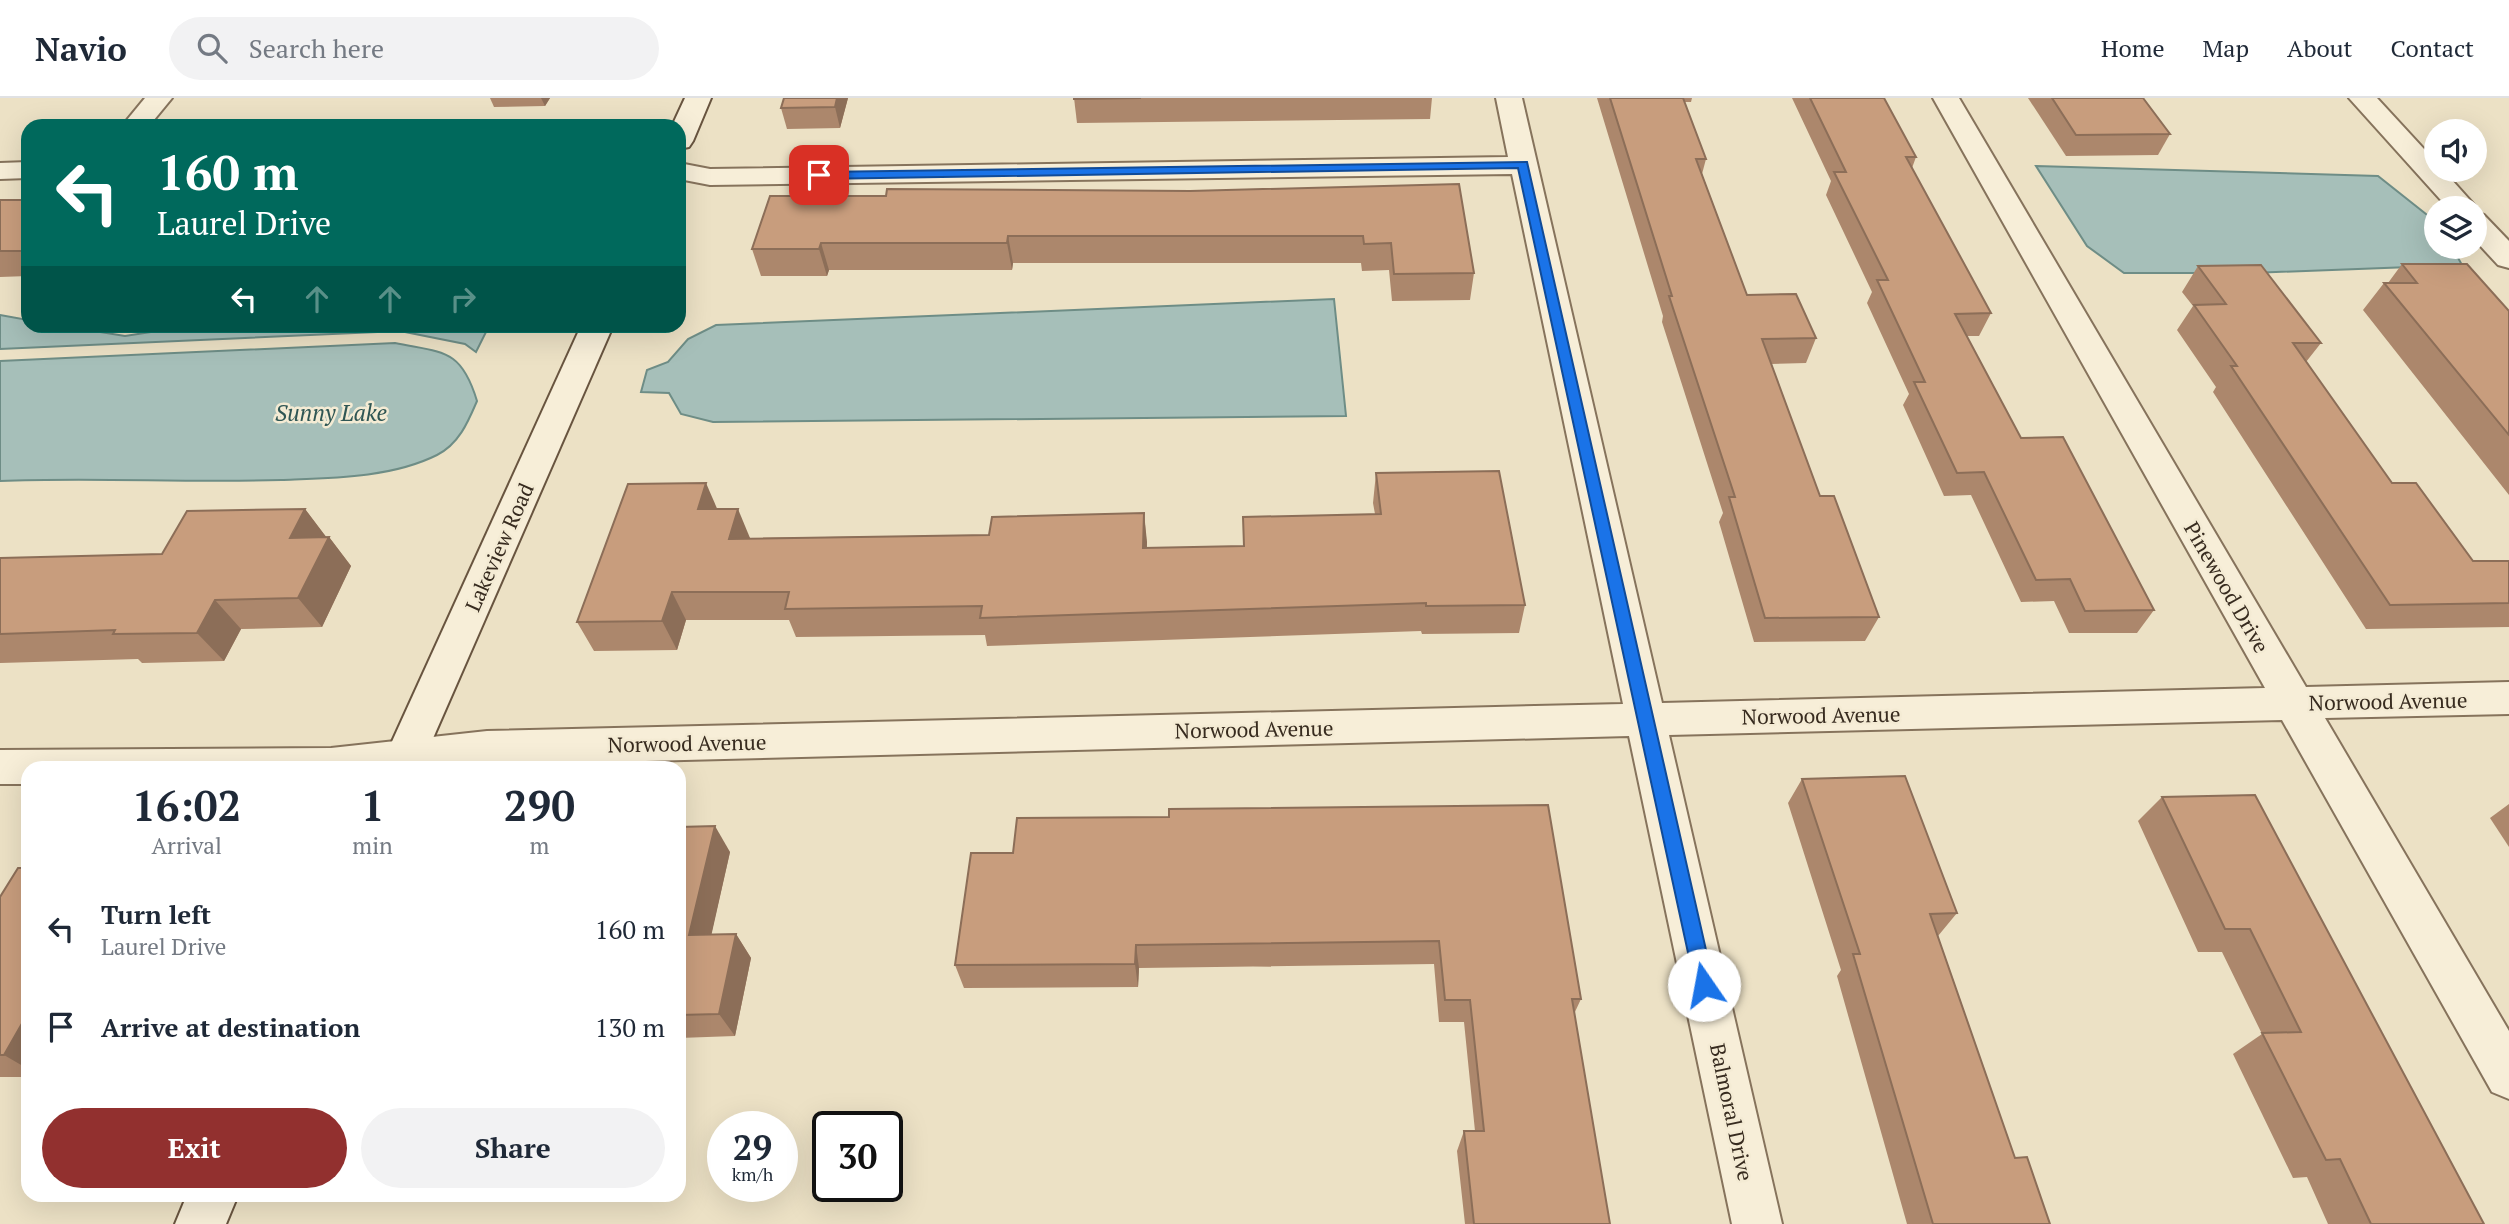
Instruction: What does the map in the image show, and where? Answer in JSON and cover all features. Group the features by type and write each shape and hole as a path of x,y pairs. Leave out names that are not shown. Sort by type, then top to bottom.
{"street":[{"path":"141,119 159,98"},
{"path":"686,125 698,98"},
{"name":"Balmoral Drive","path":"1509,98 1757,1224"},
{"name":"Pinewood Drive","path":"1946,98 2509,1076"},
{"path":"2362,98 2452,196"},
{"path":"686,172 710,177 1523,165"},
{"path":"0,171 21,170"},
{"path":"2487,235 2509,259"},
{"name":"Lakeview Road","path":"403,761 594,333"},
{"name":"Norwood Avenue","path":"409,761 487,748 2509,698"},
{"name":"Norwood Avenue","path":"0,767 21,767"},
{"path":"200,1224 209,1202"}],"water":[{"path":"2036,166 2378,176 2424,212 2424,259 2459,259 2462,265 2251,273 2124,273 2087,246"},
{"path":"1334,299 1346,416 713,422 681,414 669,393 641,392 647,370 668,362 688,339 716,325"},
{"path":"0,315 21,319 21,333 106,333 125,336 144,333 356,333 0,349"},
{"path":"410,333 486,333 476,352 465,344"},
{"name":"Sunny Lake","path":"395,343 438,352 457,362 471,384 477,401 457,439 445,450 419,463 381,472 320,478 246,481 0,481 0,361"}],"building":[{"path":"784,98 837,98 835,107 781,108"},
{"path":"1074,98 1141,98 1074,99"},
{"path":"1610,98 1683,98 1706,159 1696,159 1747,295 1796,294 1816,338 1762,339 1820,496 1834,496 1879,617 1765,618 1729,497 1735,497 1669,296 1672,296"},
{"path":"1810,98 1884,98 1916,157 1906,157 1991,313 1955,314 2021,438 2063,437 2154,610 2085,611 2070,579 2036,580 1984,472 1957,473 1914,382 1925,382 1877,280 1888,280 1834,172 1846,172"},
{"path":"2052,98 2143,98 2170,134 2076,135"},
{"path":"1459,184 1474,273 1394,274 1391,243 1364,244 1363,236 1008,236 1007,243 821,243 819,249 752,249 770,196 886,196 887,189 1190,191"},
{"path":"0,200 21,200 21,251 0,251"},
{"path":"2402,264 2467,264 2509,311 2509,435 2384,283 2417,283"},
{"path":"2261,265 2321,343 2293,343 2392,483 2416,483 2473,561 2509,561 2509,603 2390,605 2231,366 2237,366 2194,305 2226,304 2198,266"},
{"path":"1499,471 1525,605 1426,606 1426,603 980,618 982,606 785,609 789,592 672,592 662,621 577,622 628,484 706,483 698,509 738,509 729,539 989,535 992,517 1144,513 1143,548 1244,546 1243,517 1381,514 1376,473"},
{"path":"305,509 290,538 329,537 298,598 215,600 197,633 113,634 115,630 0,634 0,558 162,554 187,511"},
{"path":"1905,776 1957,913 1930,914 2015,1158 2027,1157 2050,1224 1933,1224 1853,954 1860,954 1802,779"},
{"path":"2255,795 2484,1224 2371,1224 2340,1159 2326,1160 2262,1033 2301,1032 2250,929 2225,929 2162,797"},
{"path":"1548,805 1581,999 1572,999 1610,1224 1474,1224 1464,1131 1484,1131 1470,1000 1445,1000 1439,941 1136,945 1135,964 955,965 971,853 1013,853 1017,818 1169,817 1169,809"},
{"path":"715,826 689,935 736,934 719,1014 686,1015 686,827"},
{"path":"18,868 21,868 21,1025 4,1055 0,1055 0,897"}],"route":[{"path":"819,175 1523,165 1704,985"}]}
